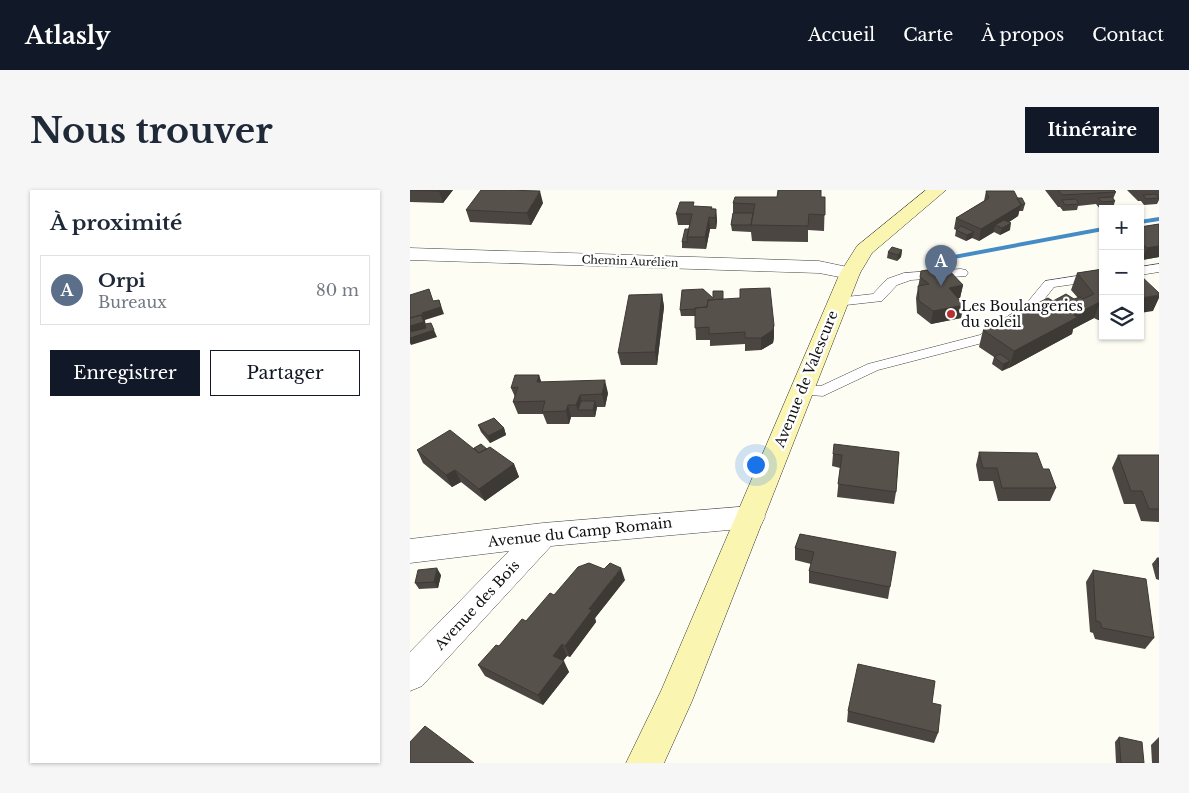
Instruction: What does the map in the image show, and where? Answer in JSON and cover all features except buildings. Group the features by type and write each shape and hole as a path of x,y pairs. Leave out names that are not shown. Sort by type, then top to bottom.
{"main road":[{"name":"Avenue de Valescure","path":"645,763 674,701 850,273 864,250 892,225 937,190"}],"street":[{"name":"Chemin Aurélien","path":"410,254 819,267 850,273"},
{"name":"Avenue du Camp Romain","path":"410,551 543,535 725,518 750,518"},
{"name":"Avenue des Bois","path":"410,675 543,535"}],"lane":[{"path":"1144,270 1159,268"},
{"path":"838,302 877,298 892,282 909,276 961,273"},
{"path":"803,390 823,391 873,367 985,338 1031,307 1050,284 1099,277"}],"waterway":[{"path":"1144,221 1159,219"},
{"path":"954,257 1099,230"}],"place":[{"name":"Orpi","path":"941,286"},
{"name":"Les Boulangeries du soleil","path":"951,314"}]}
